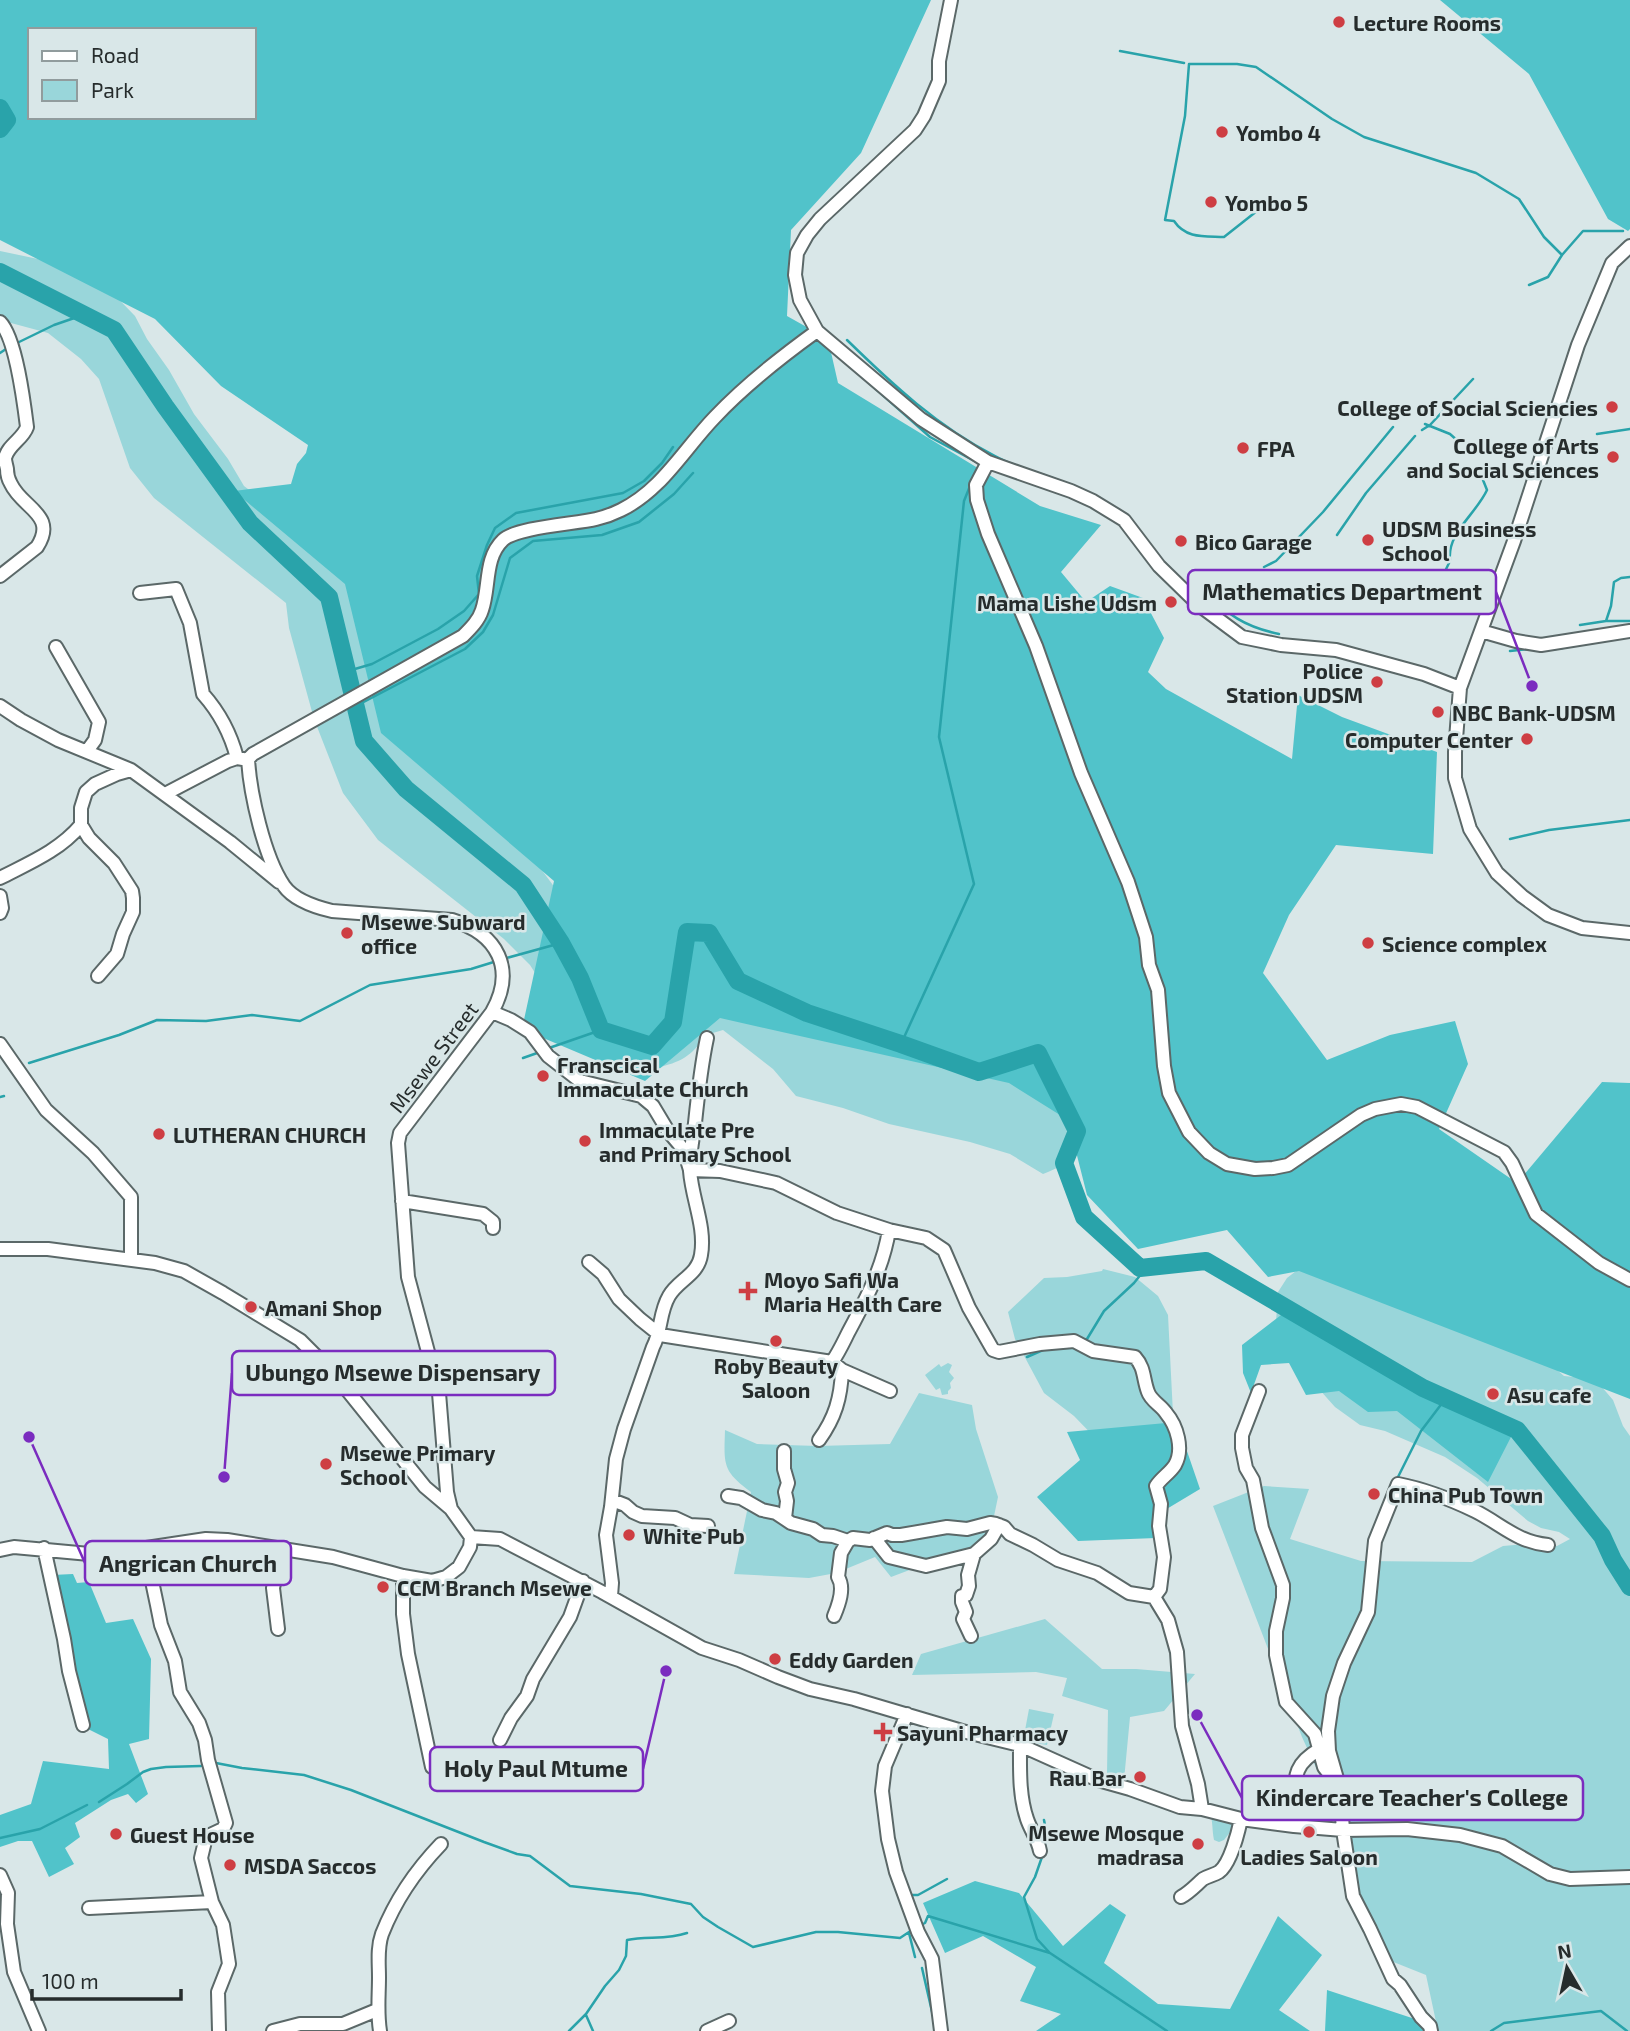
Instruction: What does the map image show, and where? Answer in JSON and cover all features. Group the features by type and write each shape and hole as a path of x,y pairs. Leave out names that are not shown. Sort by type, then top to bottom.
{"street":[{"path":"951,0 941,50 939,81 924,116 915,130 820,219 797,253 794,275 798,295 817,331 921,419 988,462 1071,491 1124,520 1159,566 1199,605 1242,637 1281,645 1336,650 1424,674 1460,688"},
{"path":"1630,246 1612,263 1582,332 1514,541 1460,688 1455,752 1455,778 1470,829 1497,873 1548,915 1582,928 1630,933"},
{"path":"0,322 6,328 13,345 27,427 25,434 8,452 3,470 11,486 42,519 44,527 37,547 0,576"},
{"path":"165,794 253,754 463,636 482,612 490,563 495,548 505,537 524,531 595,520 625,508 659,483 713,419 742,390 817,331"},
{"path":"988,462 975,485 981,512 1036,646 1081,773 1128,882 1146,937 1149,965 1158,990 1164,1066 1170,1093 1189,1132 1209,1153 1227,1164 1255,1169 1288,1166 1368,1112 1391,1105 1417,1107 1504,1152 1513,1163 1536,1214 1599,1263 1630,1280"},
{"path":"140,593 176,589 190,623 203,694 211,703 242,759 267,849 284,886"},
{"path":"1481,631 1541,645 1630,631"},
{"path":"56,647 99,722 95,740 87,751"},
{"path":"0,706 58,740 131,770 258,863 284,886"},
{"path":"98,976 117,954 133,912 133,898 132,891 114,863 89,838 81,825 81,808 86,792 95,783 131,770"},
{"path":"0,878 55,850 81,825"},
{"name":"Msewe Street","path":"284,886 314,906 332,911 452,920 478,930 498,954 502,969 498,1000 492,1012 400,1133 397,1153 408,1277 439,1393 447,1492 451,1509 471,1537"},
{"path":"0,896 0,913"},
{"path":"492,1012 530,1032 548,1056 580,1081 641,1096 653,1106 668,1131 684,1150 690,1170 702,1252 699,1266 670,1295 661,1320 660,1335 653,1347 621,1438 606,1535 611,1596"},
{"path":"690,1170 700,1071 708,1038"},
{"path":"0,1044 46,1110 93,1153 131,1197 131,1259"},
{"path":"690,1170 720,1171 776,1183 837,1213 889,1230 926,1238 944,1250 969,1308 993,1350 999,1352 1074,1341 1093,1351 1135,1357 1141,1364 1148,1394 1167,1413 1179,1442 1175,1465 1156,1486 1161,1504 1159,1526 1164,1557 1160,1589 1154,1597"},
{"path":"402,1201 483,1214 493,1222 493,1228"},
{"path":"819,1440 834,1417 839,1400 839,1352 865,1304 886,1249 889,1230"},
{"path":"0,1249 48,1249 131,1259 184,1271 300,1340 335,1375 425,1487 451,1509"},
{"path":"589,1262 603,1274 619,1299 660,1335 837,1366 890,1391"},
{"path":"1259,1391 1242,1435 1242,1448 1246,1468 1253,1480 1262,1528 1283,1585 1275,1644 1276,1656 1286,1702 1315,1734 1324,1767 1340,1788"},
{"path":"784,1451 784,1471 788,1482 785,1492 785,1518"},
{"path":"1431,2031 1430,2026 1392,1979 1353,1896 1340,1788 1329,1751 1330,1711 1344,1663 1367,1612 1374,1541 1398,1484 1477,1512 1526,1541 1548,1545"},
{"path":"728,1496 741,1498 762,1510 775,1512 791,1523 822,1535 848,1541"},
{"path":"612,1500 642,1516 675,1518 690,1525 709,1526"},
{"path":"834,1616 842,1588 838,1577 841,1553 853,1538 863,1541 887,1533 901,1535 947,1527 967,1530 990,1523 999,1525 1010,1534 1058,1560 1097,1573 1129,1593 1154,1597 1168,1620 1177,1652 1182,1726 1202,1809"},
{"path":"971,1636 963,1621 966,1612 961,1599 969,1590 968,1575 974,1554 991,1539 999,1525"},
{"path":"0,1550 14,1546 100,1555 206,1539 227,1540 362,1563 403,1576 432,1581 446,1577 459,1567 470,1546 471,1537 500,1539 611,1596 702,1648 799,1685 1020,1745 1098,1780 1180,1807 1294,1826 1343,1830 1407,1829 1461,1835 1502,1846 1550,1874 1570,1879 1630,1877"},
{"path":"874,1538 889,1557 926,1566 974,1554"},
{"path":"44,1548 83,1725"},
{"path":"145,1548 156,1605 175,1661 180,1692 199,1723 205,1740 226,1823 223,1829 206,1837 201,1858 212,1902 223,1925 229,1964 218,1992 219,2031"},
{"path":"278,1629 273,1588 282,1549"},
{"path":"403,1576 408,1654 432,1767"},
{"path":"500,1740 569,1617 583,1581"},
{"path":"907,1714 885,1766 882,1791 888,1839 896,1872 918,1932 932,1959 941,2031"},
{"path":"1020,1745 1019,1770 1024,1809 1040,1851"},
{"path":"1294,1826 1294,1782 1298,1770 1304,1761 1320,1749"},
{"path":"1181,1898 1193,1891 1204,1878 1225,1866 1236,1841 1241,1819"},
{"path":"380,2031 377,2010 382,1936 425,1860 441,1844"},
{"path":"0,1875 8,1893 7,1924 14,1972 39,2031"},
{"path":"89,1908 212,1902"},
{"path":"273,2031 300,2024 343,2024 377,2010"},
{"path":"707,2031 729,2021"}],"green space":[{"path":"0,251 38,259 103,283 135,316 194,414 228,459 244,486 313,534 515,834 564,900 666,1002 1049,1041 1078,1140 1065,1162 1043,1174 1010,1154 889,1124 796,1096 773,1069 723,1030 706,1035 685,1058 656,1068 546,990 530,965 504,939 378,840 343,793 314,719 289,628 286,603 154,498 130,468 99,379 81,359 48,333 0,320"},
{"path":"1309,1261 1549,1363 1564,1376 1595,1379 1613,1400 1630,1436 1630,2031 1438,2031 1426,1975 1391,1961 1369,1941 1339,1818 1302,1737 1213,1506 1264,1486 1309,1489 1290,1539 1361,1561 1472,1562 1503,1546 1557,1546 1570,1539 1559,1532 1541,1528 1528,1521 1477,1478 1445,1457 1385,1431 1360,1425 1335,1407 1310,1379 1276,1322 1278,1292 1287,1278"},
{"path":"1103,1269 1135,1277 1158,1296 1168,1315 1173,1414 1139,1483 1074,1416 1044,1393 1015,1339 1008,1312 1044,1278 1067,1277"},
{"path":"948,1363 952,1365 949,1372 954,1378 948,1394 942,1395 940,1388 936,1390 925,1375 939,1364 941,1367"},
{"path":"919,1393 972,1405 976,1429 998,1497 989,1540 891,1577 875,1557 836,1573 809,1578 734,1574 751,1492 735,1478 727,1466 725,1430 757,1444 890,1444"},
{"path":"1045,1619 1102,1669 1195,1674 1164,1711 1130,1717 1124,1780 1107,1774 1108,1710 1062,1696 1067,1678 1036,1672 912,1675 921,1654"},
{"path":"1029,1709 1054,1714 1047,1745 1023,1741"},
{"path":"1210,1812 1238,1822 1224,1840 1219,1842 1214,1840"}],"shaded area":[{"path":"0,0 931,0 861,153 791,230 787,316 828,339 838,383 1040,506 1101,525 1061,572 1086,602 1110,586 1143,598 1164,638 1148,672 1166,689 1292,759 1298,695 1342,717 1437,752 1433,854 1336,845 1289,915 1263,973 1327,1060 1390,1035 1455,1021 1468,1064 1439,1129 1517,1183 1602,1082 1630,1083 1630,1399 1299,1271 1268,1277 1227,1230 1138,1249 1087,1195 1068,1120 1009,1083 720,1018 645,1081 522,1029 554,881 381,733 345,584 234,491 291,484 297,464 306,453 308,445 221,386 155,319 0,240"},
{"path":"1440,0 1630,0 1628,231 1608,219 1529,74"},
{"path":"1285,1312 1513,1433 1488,1482 1397,1411 1368,1412 1339,1391 1306,1395 1289,1363 1261,1365 1251,1393 1243,1373 1242,1345"},
{"path":"1177,1422 1200,1489 1160,1513 1156,1538 1078,1541 1037,1497 1080,1460 1067,1432"},
{"path":"73,1574 77,1583 89,1582 106,1623 133,1619 151,1659 149,1739 129,1744 148,1794 136,1803 128,1794 111,1800 75,1823 80,1837 65,1848 74,1864 49,1877 32,1841 18,1841 0,1847 0,1815 31,1804 43,1761 109,1769 108,1739 88,1729 77,1699 52,1575"},
{"path":"975,1881 1019,1893 1063,1946 1110,1904 1126,1915 1104,1963 1158,2004 1230,2009 1278,1916 1322,1955 1279,2010 1310,2031 1036,2031 1061,2014 1020,2001 1036,1967 983,1936 945,1953 923,1903"},
{"path":"1327,1990 1421,2021 1424,2031 1325,2031"}],"waterway":[{"path":"1120,51 1184,63"},
{"path":"1262,207 1224,237 1190,234 1174,221 1165,220 1185,116 1189,64 1237,64 1256,67 1332,119 1364,137 1476,173 1519,199 1544,237 1562,255"},
{"path":"0,108 7,120 0,129"},
{"path":"1529,285 1548,277 1562,255 1583,231 1623,231"},
{"path":"0,272 114,330 250,523 329,597 364,741 406,789 523,885 580,978 601,1030 652,1046 673,1022 687,932 709,933 738,981 807,1013 979,1072 1038,1053 1077,1131 1064,1163 1084,1217 1140,1268 1206,1261 1423,1388 1517,1430 1602,1536 1630,1587"},
{"path":"15,344 54,325 83,315"},
{"path":"847,340 899,388 954,432 1002,460 1055,479"},
{"path":"0,353 9,347"},
{"path":"1422,430 1430,425 1473,379"},
{"path":"868,382 930,437 980,464"},
{"path":"1425,424 1450,434 1459,442"},
{"path":"1264,567 1276,561 1323,512 1393,427"},
{"path":"1597,434 1630,429"},
{"path":"1337,535 1366,493 1415,436"},
{"path":"348,671 372,664 438,629 464,611 479,594 477,576 495,528 516,513 623,493 644,481 673,447"},
{"path":"356,706 465,649 483,632 493,615 510,558 533,541 602,535 639,522 674,494 693,473"},
{"path":"1450,560 1450,550 1457,532 1487,490 1481,475"},
{"path":"901,1044 974,884 939,737 964,501 970,486"},
{"path":"1425,603 1422,599 1426,592 1438,586 1449,563"},
{"path":"1606,621 1614,582 1630,577"},
{"path":"1214,597 1220,605 1243,622 1279,634"},
{"path":"1580,625 1630,621"},
{"path":"1555,649 1563,648"},
{"path":"1510,651 1528,649"},
{"path":"1510,839 1549,830 1630,820"},
{"path":"503,959 561,943"},
{"path":"29,1063 119,1035 157,1020 206,1021 252,1015 300,1021 370,985 471,969 497,961"},
{"path":"549,1048 601,1030"},
{"path":"523,1058 540,1052"},
{"path":"0,1097 4,1096"},
{"path":"1083,1340 1087,1339 1104,1311 1146,1268"},
{"path":"1027,1357 1043,1350"},
{"path":"1398,1477 1421,1431 1446,1398"},
{"path":"216,1763 304,1775 351,1790 484,1842 530,1856 570,1886 641,1894 691,1904 703,1917 753,1947 816,1932 900,1938 912,1930"},
{"path":"99,1802 151,1769 201,1766"},
{"path":"0,1838 40,1829 87,1805"},
{"path":"1044,1820 1047,1835 1044,1848"},
{"path":"1043,1854 1024,1897 1037,1939 1049,1952"},
{"path":"909,1895 918,1895 947,1879"},
{"path":"921,1925 928,1916 1050,1953 1167,2031"},
{"path":"569,2031 586,2014 619,1970 626,1956 627,1940 687,1933"},
{"path":"909,1933 915,1957"},
{"path":"922,1968 933,2016"},
{"path":"1491,2031 1504,2023 1601,2011 1627,2031"},
{"path":"586,2015 593,2031"}],"place":[{"name":"Lecture Rooms","path":"1339,22"},
{"name":"Yombo 4","path":"1222,132"},
{"name":"Yombo 5","path":"1211,202"},
{"name":"College of Social Sciencies","path":"1612,407"},
{"name":"FPA","path":"1243,448"},
{"name":"College of Arts and Social Sciences","path":"1613,457"},
{"name":"UDSM Business School","path":"1368,540"},
{"name":"Bico Garage","path":"1181,541"},
{"name":"Mama Lishe Udsm","path":"1171,602"},
{"name":"Police Station UDSM","path":"1377,682"},
{"name":"Mathematics Department","path":"1532,686"},
{"name":"NBC Bank-UDSM","path":"1438,712"},
{"name":"Computer Center","path":"1527,739"},
{"name":"Msewe Subward office","path":"347,933"},
{"name":"Science complex","path":"1368,943"},
{"name":"Franscical Immaculate Church","path":"543,1076"},
{"name":"LUTHERAN CHURCH","path":"159,1134"},
{"name":"Immaculate Pre and Primary School","path":"585,1141"},
{"name":"Moyo Safi Wa Maria Health Care","path":"748,1291"},
{"name":"Amani Shop","path":"251,1307"},
{"name":"Roby Beauty Saloon","path":"776,1341"},
{"name":"Asu cafe","path":"1493,1394"},
{"name":"Angrican Church","path":"29,1437"},
{"name":"Msewe Primary School","path":"326,1464"},
{"name":"Ubungo Msewe Dispensary","path":"224,1477"},
{"name":"China Pub Town","path":"1374,1494"},
{"name":"White Pub","path":"629,1535"},
{"name":"CCM Branch Msewe","path":"383,1587"},
{"name":"Eddy Garden","path":"775,1659"},
{"name":"Holy Paul Mtume","path":"666,1671"},
{"name":"Kindercare Teacher's College","path":"1197,1715"},
{"name":"Sayuni Pharmacy","path":"883,1732"},
{"name":"Rau Bar","path":"1140,1777"},
{"name":"Ladies Saloon","path":"1309,1832"},
{"name":"Guest House","path":"116,1834"},
{"name":"Msewe Mosque madrasa","path":"1198,1844"},
{"name":"MSDA Saccos","path":"230,1865"}]}
